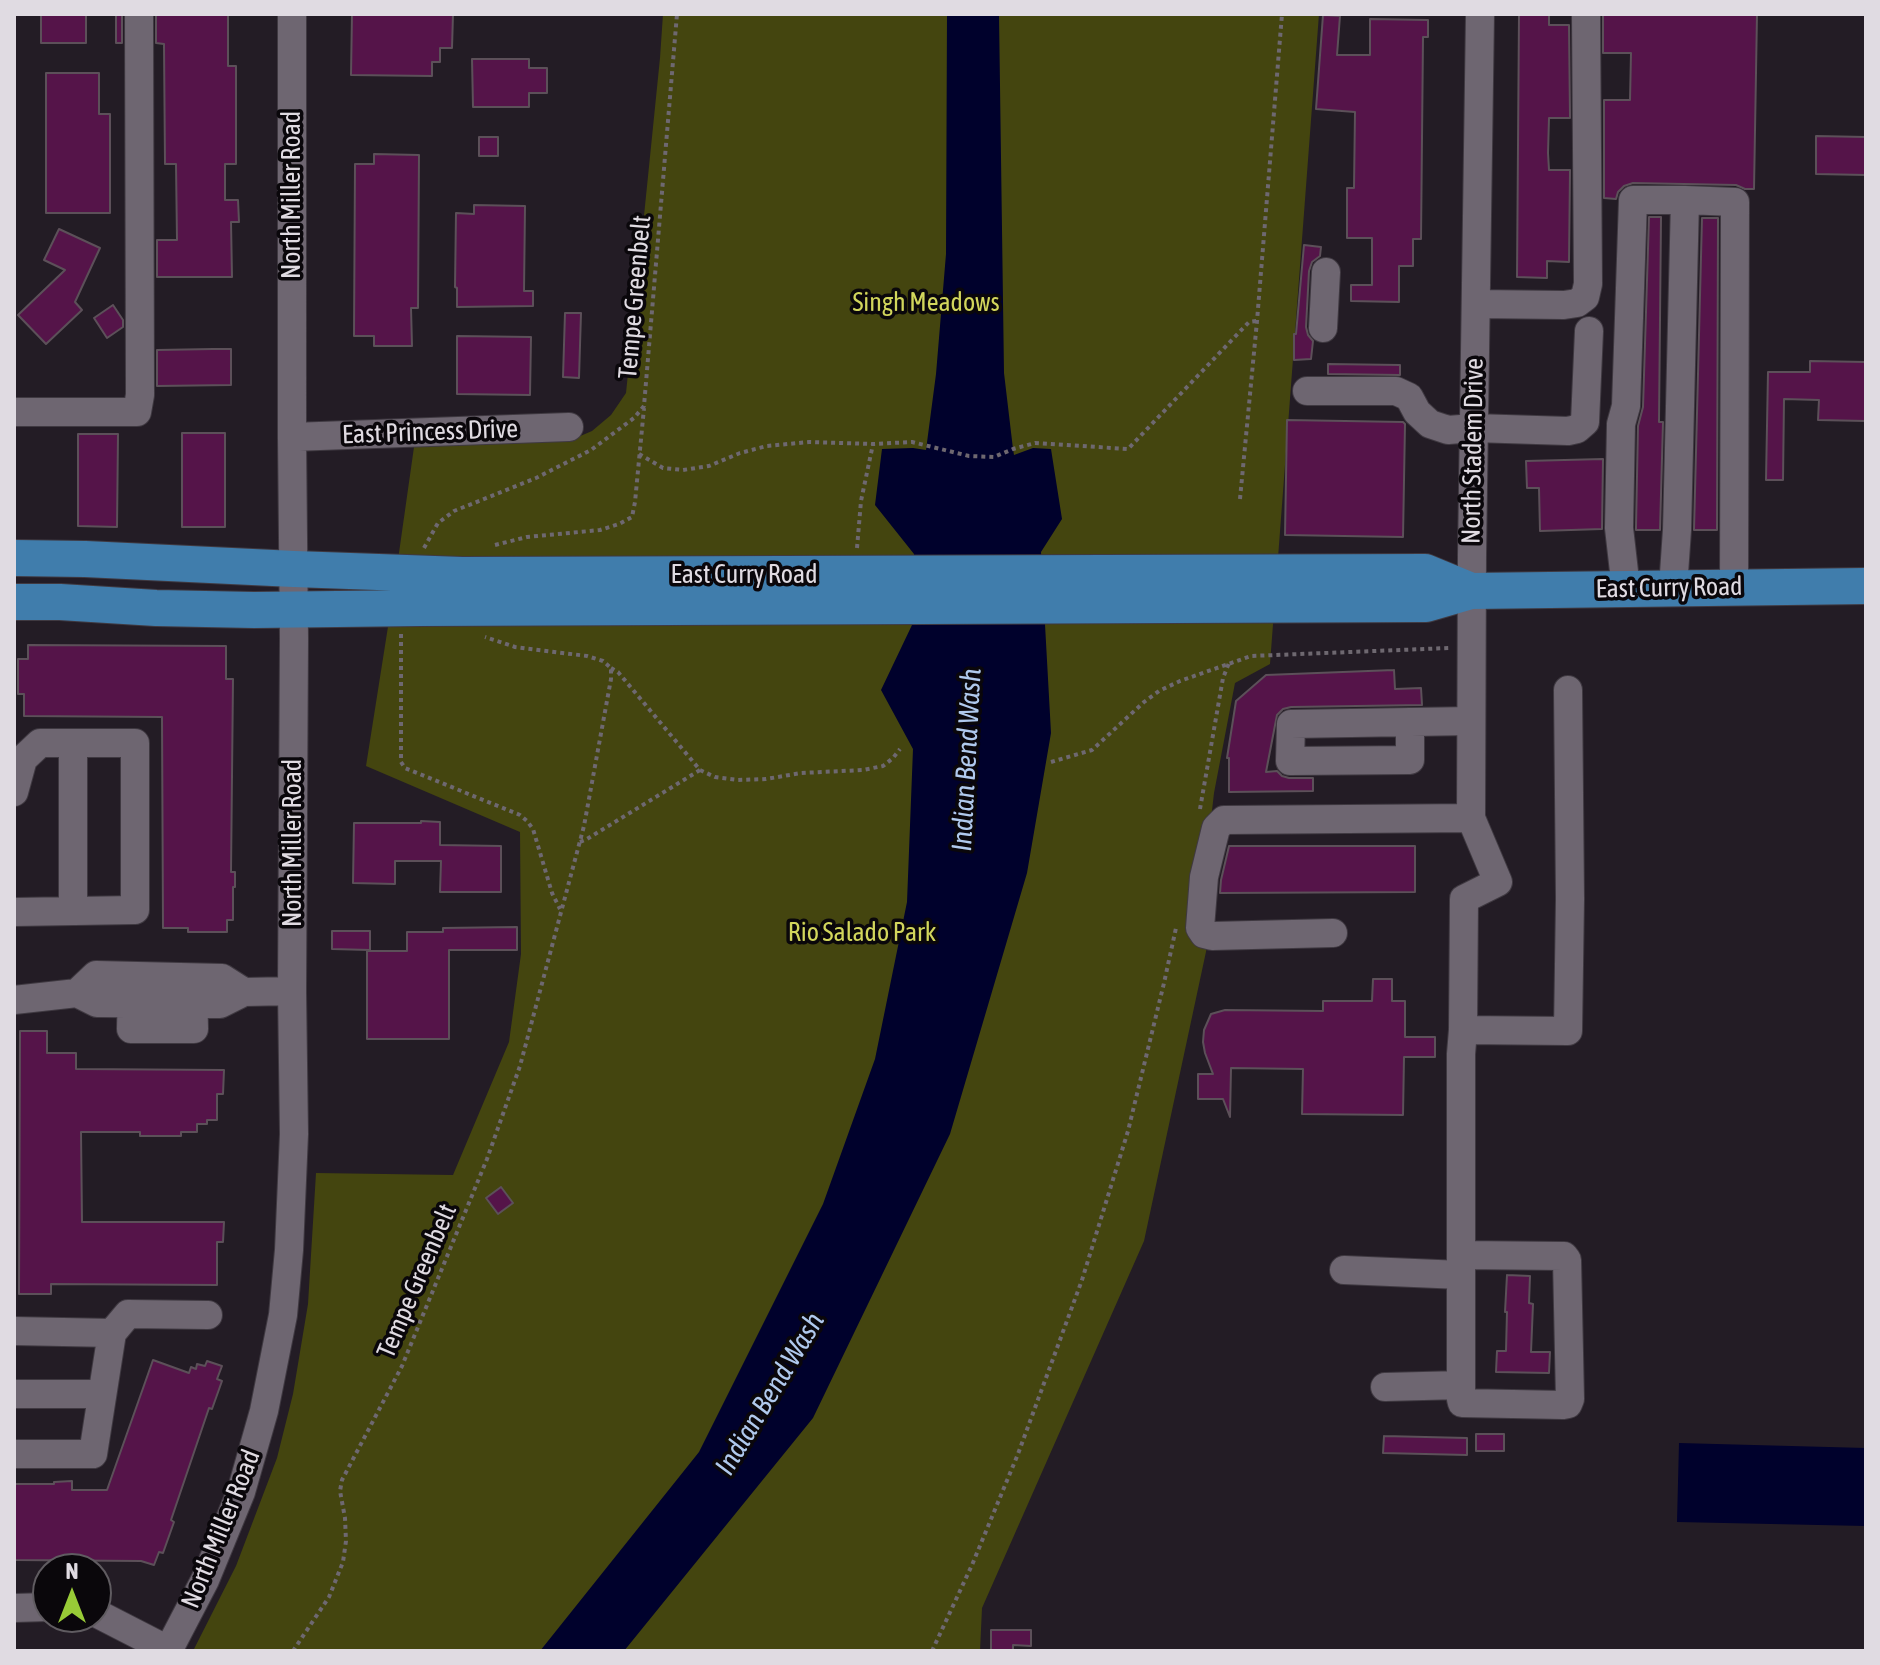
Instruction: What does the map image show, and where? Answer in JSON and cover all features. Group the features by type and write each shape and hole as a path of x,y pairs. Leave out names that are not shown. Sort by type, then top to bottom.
{"main road":[{"name":"East Curry Road","path":"14,558 462,575 1063,590 1426,604 1471,591 1866,586"},
{"name":"East Curry Road","path":"14,602 156,608 294,609 880,585"}],"street":[{"path":"14,412 137,412 140,395 139,14"},
{"name":"North Miller Road","path":"168,1651 205,1580 241,1492 264,1411 283,1315 289,1250 294,1134 292,14"},
{"name":"North Stadem Drive","path":"1463,1030 1464,899 1498,882 1471,818 1471,591 1480,14"},
{"path":"1476,304 1564,305 1577,303 1585,297 1588,284 1586,14"},
{"path":"1626,589 1619,528 1621,424 1626,406 1633,200 1735,202 1734,587"},
{"path":"1673,588 1685,200"},
{"path":"1323,328 1326,272"},
{"path":"1307,391 1396,391 1409,397 1417,412 1430,424 1448,430 1568,431 1577,429 1585,422 1589,331"},
{"name":"East Princess Drive","path":"292,437 569,427"},
{"path":"1344,1270 1461,1265 1564,1256 1567,1260 1568,1404 1462,1403 1461,1399 1461,1265 1461,1054 1463,1030 1568,1031 1568,690"},
{"path":"1410,722 1471,721"},
{"path":"14,792 23,759 40,743 135,743 135,910 14,912"},
{"path":"73,743 73,911"},
{"path":"1333,933 1204,934 1200,928 1204,877 1216,828 1224,820 1471,818"},
{"path":"14,1000 77,993 97,1003 132,990 193,990 220,1004 244,992 292,991"},
{"path":"14,1454 93,1454 112,1333 128,1314 208,1315"},
{"path":"14,1331 112,1333"},
{"path":"1385,1387 1461,1385"},
{"path":"14,1394 102,1394"},
{"path":"112,1621 168,1651"}],"path":[{"name":"Tempe Greenbelt","path":"421,553 438,523 454,511 536,478 591,450 634,418 644,406 677,14"},
{"path":"1240,499 1282,14"},
{"path":"639,454 663,468 683,470 709,466 767,446 809,442 912,442 969,456 994,457 1035,443 1128,449 1249,322 1257,321"},
{"path":"494,546 527,537 600,530 632,517 644,406"},
{"path":"873,444 858,529 880,585"},
{"path":"402,630 401,762 405,768 520,815 527,821 533,829 552,893 561,911"},
{"path":"480,631 483,637 515,647 587,656 603,661 618,672 700,770 715,777 766,779 801,773 863,770 883,766 900,749"},
{"path":"1051,762 1092,750 1159,691 1251,656 1471,648"},
{"path":"1198,821 1223,678 1229,663"},
{"name":"Tempe Greenbelt","path":"293,1651 329,1597 343,1562 346,1541 340,1491 342,1480 402,1366 487,1159 520,1066 580,842 611,668"},
{"path":"580,842 700,770"},
{"path":"932,1651 1018,1454 1082,1280 1128,1131 1177,923"}],"green space":[{"name":"Rio Salado Park","path":"663,14 1319,14 1270,664 1235,683 1214,793 1208,846 1207,947 1144,1241 982,1608 980,1651 193,1651 236,1566 277,1458 293,1394 308,1304 316,1173 453,1175 509,1042 521,954 520,832 366,766 414,447 571,440 592,431 611,415 626,393"}],"water":[{"name":"Indian Bend Wash","path":"947,14 999,14 1004,373 1013,449 1014,455 1033,448 1051,449 1062,519 1041,552 1051,733 1027,873 950,1134 813,1418 624,1651 540,1651 699,1452 823,1204 875,1059 907,902 913,749 881,690 912,625 914,554 875,505 882,449 926,450 946,254"},
{"path":"1679,1443 1866,1448 1866,1526 1677,1522"}],"building":[{"path":"41,14 86,14 86,43 41,43"},
{"path":"116,14 122,14 122,43 116,43"},
{"path":"156,14 228,14 228,66 236,66 236,164 225,164 225,200 238,200 239,222 231,222 232,277 157,277 157,240 177,240 176,164 165,164 164,44 156,43"},
{"path":"352,14 453,14 452,48 440,48 440,62 432,62 432,76 351,75"},
{"path":"1519,14 1549,14 1549,25 1569,25 1570,118 1549,118 1548,153 1549,170 1570,170 1569,262 1547,261 1547,278 1517,277"},
{"path":"1603,14 1757,14 1754,189 1736,185 1633,183 1624,186 1616,199 1604,198 1604,100 1630,100 1631,53 1603,53"},
{"path":"1323,15 1340,16 1337,55 1370,55 1370,19 1428,20 1428,37 1423,37 1421,239 1413,239 1413,266 1399,266 1399,302 1351,301 1351,285 1372,285 1372,238 1347,238 1347,188 1354,188 1355,112 1316,109"},
{"path":"472,59 529,59 529,68 547,68 547,93 529,93 529,107 473,107"},
{"path":"46,73 99,73 99,114 110,114 110,213 46,213"},
{"path":"1816,136 1866,137 1866,175 1816,174"},
{"path":"479,137 498,137 498,156 479,156"},
{"path":"374,154 419,155 418,308 411,308 412,346 374,346 374,336 354,336 355,164 374,164"},
{"path":"474,205 525,206 524,291 533,291 533,306 457,307 456,213 474,214"},
{"path":"1649,217 1661,217 1659,422 1663,422 1660,530 1636,530 1638,426 1643,407"},
{"path":"1702,218 1718,218 1717,530 1694,530"},
{"path":"59,229 100,248 75,302 82,310 46,344 18,315 65,270 44,260"},
{"path":"1304,245 1321,247 1320,256 1312,262 1309,271 1306,327 1313,341 1311,359 1294,360 1294,334"},
{"path":"113,305 123,320 123,327 107,338 94,318"},
{"path":"565,313 581,313 579,378 563,377"},
{"path":"457,336 531,337 530,395 457,394"},
{"path":"231,349 231,385 157,386 157,350"},
{"path":"1810,361 1866,362 1866,421 1818,420 1819,400 1784,399 1783,480 1766,480 1768,372 1810,372"},
{"path":"1328,364 1400,365 1400,375 1328,374"},
{"path":"1287,420 1405,424 1403,537 1285,535"},
{"path":"182,433 225,433 225,527 182,527"},
{"path":"78,434 118,434 117,527 78,526"},
{"path":"1603,459 1602,529 1540,531 1539,488 1527,488 1526,461"},
{"path":"28,645 226,646 226,679 233,679 231,872 235,872 233,920 227,920 227,932 188,932 188,928 163,928 162,717 24,716 24,694 18,694 18,659 28,659"},
{"path":"1394,670 1395,689 1421,688 1422,705 1291,707 1277,715 1266,772 1277,771 1289,778 1313,778 1313,791 1229,792 1227,758 1236,701 1266,675"},
{"path":"440,822 440,845 501,846 501,892 440,892 441,861 395,861 395,884 353,883 354,823"},
{"path":"1229,846 1415,846 1415,892 1220,893"},
{"path":"517,927 517,950 449,950 449,1039 367,1039 367,951 407,951 407,932"},
{"path":"332,931 370,931 370,950 332,949"},
{"path":"1373,979 1392,979 1392,1001 1405,1001 1405,1037 1435,1037 1435,1057 1404,1057 1403,1115 1302,1114 1303,1069 1231,1068 1230,1117 1223,1099 1198,1099 1198,1074 1213,1074 1203,1042 1211,1014 1225,1010 1323,1011 1323,1001 1372,1001"},
{"path":"20,1031 47,1031 47,1053 76,1053 76,1069 224,1070 223,1094 217,1094 217,1120 197,1124 197,1132 181,1132 181,1136 140,1136 140,1132 81,1132 82,1222 224,1222 223,1242 217,1242 217,1285 51,1284 51,1294 19,1294"},
{"path":"501,1187 513,1203 498,1214 486,1198"},
{"path":"1507,1275 1530,1276 1529,1303 1533,1304 1531,1352 1550,1352 1549,1373 1496,1372 1497,1351 1506,1351"},
{"path":"153,1360 189,1373 191,1367 196,1369 197,1364 205,1366 207,1361 222,1366 217,1379 222,1381 212,1409 209,1408 171,1520 174,1522 163,1553 159,1552 154,1565 141,1561 112,1561 112,1553 32,1553 32,1560 14,1560 14,1484 72,1481 72,1490 107,1490"},
{"path":"1476,1434 1504,1434 1504,1451 1476,1451"},
{"path":"1384,1436 1467,1438 1467,1455 1383,1453"},
{"path":"991,1630 1031,1630 1031,1646 1013,1645 1013,1651 991,1651"}],"park label":[{"name":"Singh Meadows","path":"926,303"}]}
